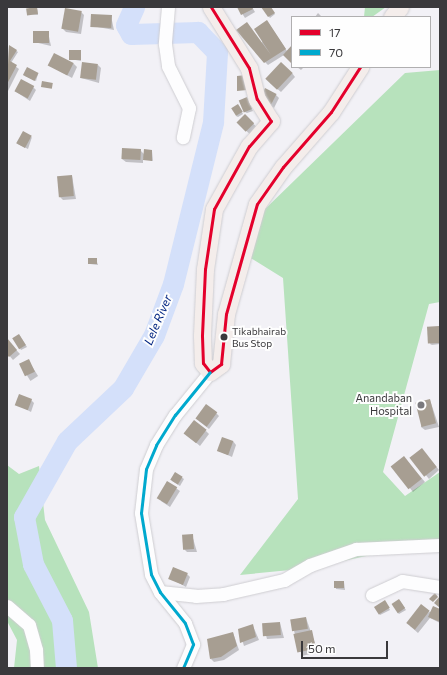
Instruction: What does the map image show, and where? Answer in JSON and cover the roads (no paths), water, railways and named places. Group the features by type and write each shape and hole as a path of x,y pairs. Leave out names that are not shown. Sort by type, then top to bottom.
{"main road":[{"path":"211,7 249,68 257,99 271,121 249,146 214,209 205,269 202,336 203,363 210,372 221,364 224,355 226,314 257,204 284,167 331,112 359,68"},
{"path":"393,16 400,7"}],"street":[{"path":"168,7 165,44 168,66 189,108 183,137"},
{"path":"183,668 193,644 185,623 160,592 151,574 143,536 146,469 175,415 210,372"},
{"path":"160,592 196,596 223,594 284,580 310,565 356,549 440,545"},
{"path":"372,595 402,581 440,587"},
{"path":"7,606 29,625 36,650 37,668"}],"waterway":[{"name":"Lele River","path":"66,668 62,620 33,564 24,517 67,441 123,388 154,335 173,284 213,122 217,52 198,32 131,34 126,25 134,7"}],"place":[{"name":"Tikabhairab Bus Stop","path":"224,337"},
{"name":"Anandaban Hospital","path":"421,405"}]}
